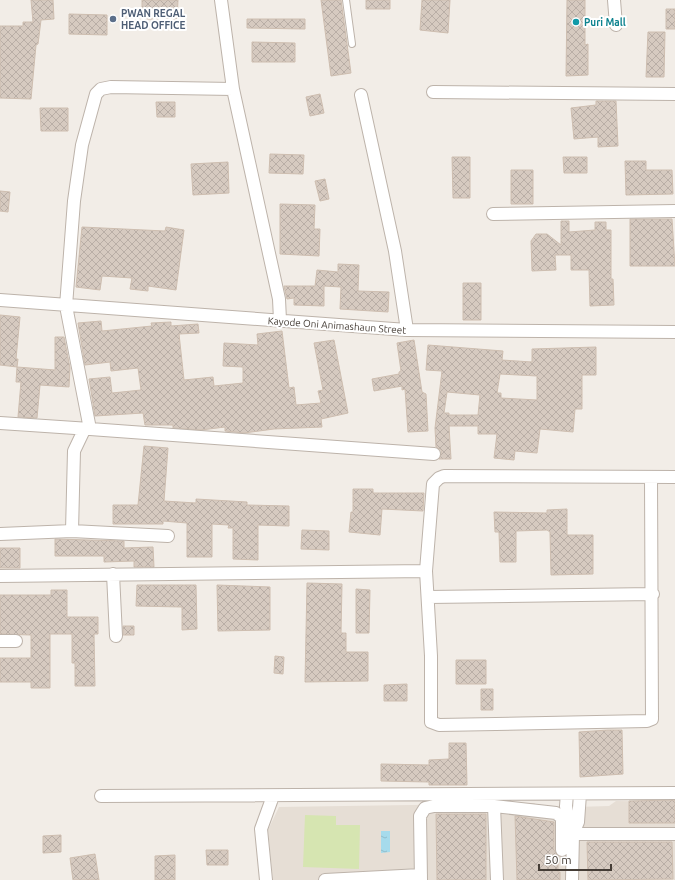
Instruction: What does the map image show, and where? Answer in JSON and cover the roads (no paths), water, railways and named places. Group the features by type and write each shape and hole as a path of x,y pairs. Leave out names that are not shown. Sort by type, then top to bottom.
{"street":[{"path":"221,0 233,89 279,299 280,320"},
{"path":"614,0 616,25"},
{"path":"88,428 66,306 74,200 82,145 96,94 101,89 111,87 233,89"},
{"path":"433,92 675,94"},
{"path":"361,95 395,252 407,330"},
{"path":"493,214 675,212"},
{"name":"Kayode Oni Animashaun Street","path":"0,300 407,330 675,332"},
{"path":"0,423 88,428 434,454"},
{"path":"72,531 74,451 76,442 88,428"},
{"path":"651,477 653,716 650,721 439,725 431,722 432,656 426,572 433,484 439,478 475,476 675,477"},
{"path":"0,534 72,531 168,536"},
{"path":"0,576 426,572"},
{"path":"113,574 116,636"},
{"path":"428,597 652,594"},
{"path":"0,641 16,641"},
{"path":"567,794 568,822 573,834"},
{"path":"572,880 573,834 578,822 580,794"},
{"path":"101,796 675,794"},
{"path":"266,880 261,829 273,796"},
{"path":"325,880 421,878 420,816 425,808 434,806 494,806 556,812 562,818 562,850"},
{"path":"494,806 497,880"},
{"path":"573,834 675,834"}],"lane":[{"path":"346,0 352,44"}],"water":[{"path":"381,831 390,831 390,852 381,853"}],"place":[{"name":"PWAN REGAL HEAD OFFICE","path":"113,19"},
{"name":"Puri Mall","path":"576,22"}]}
